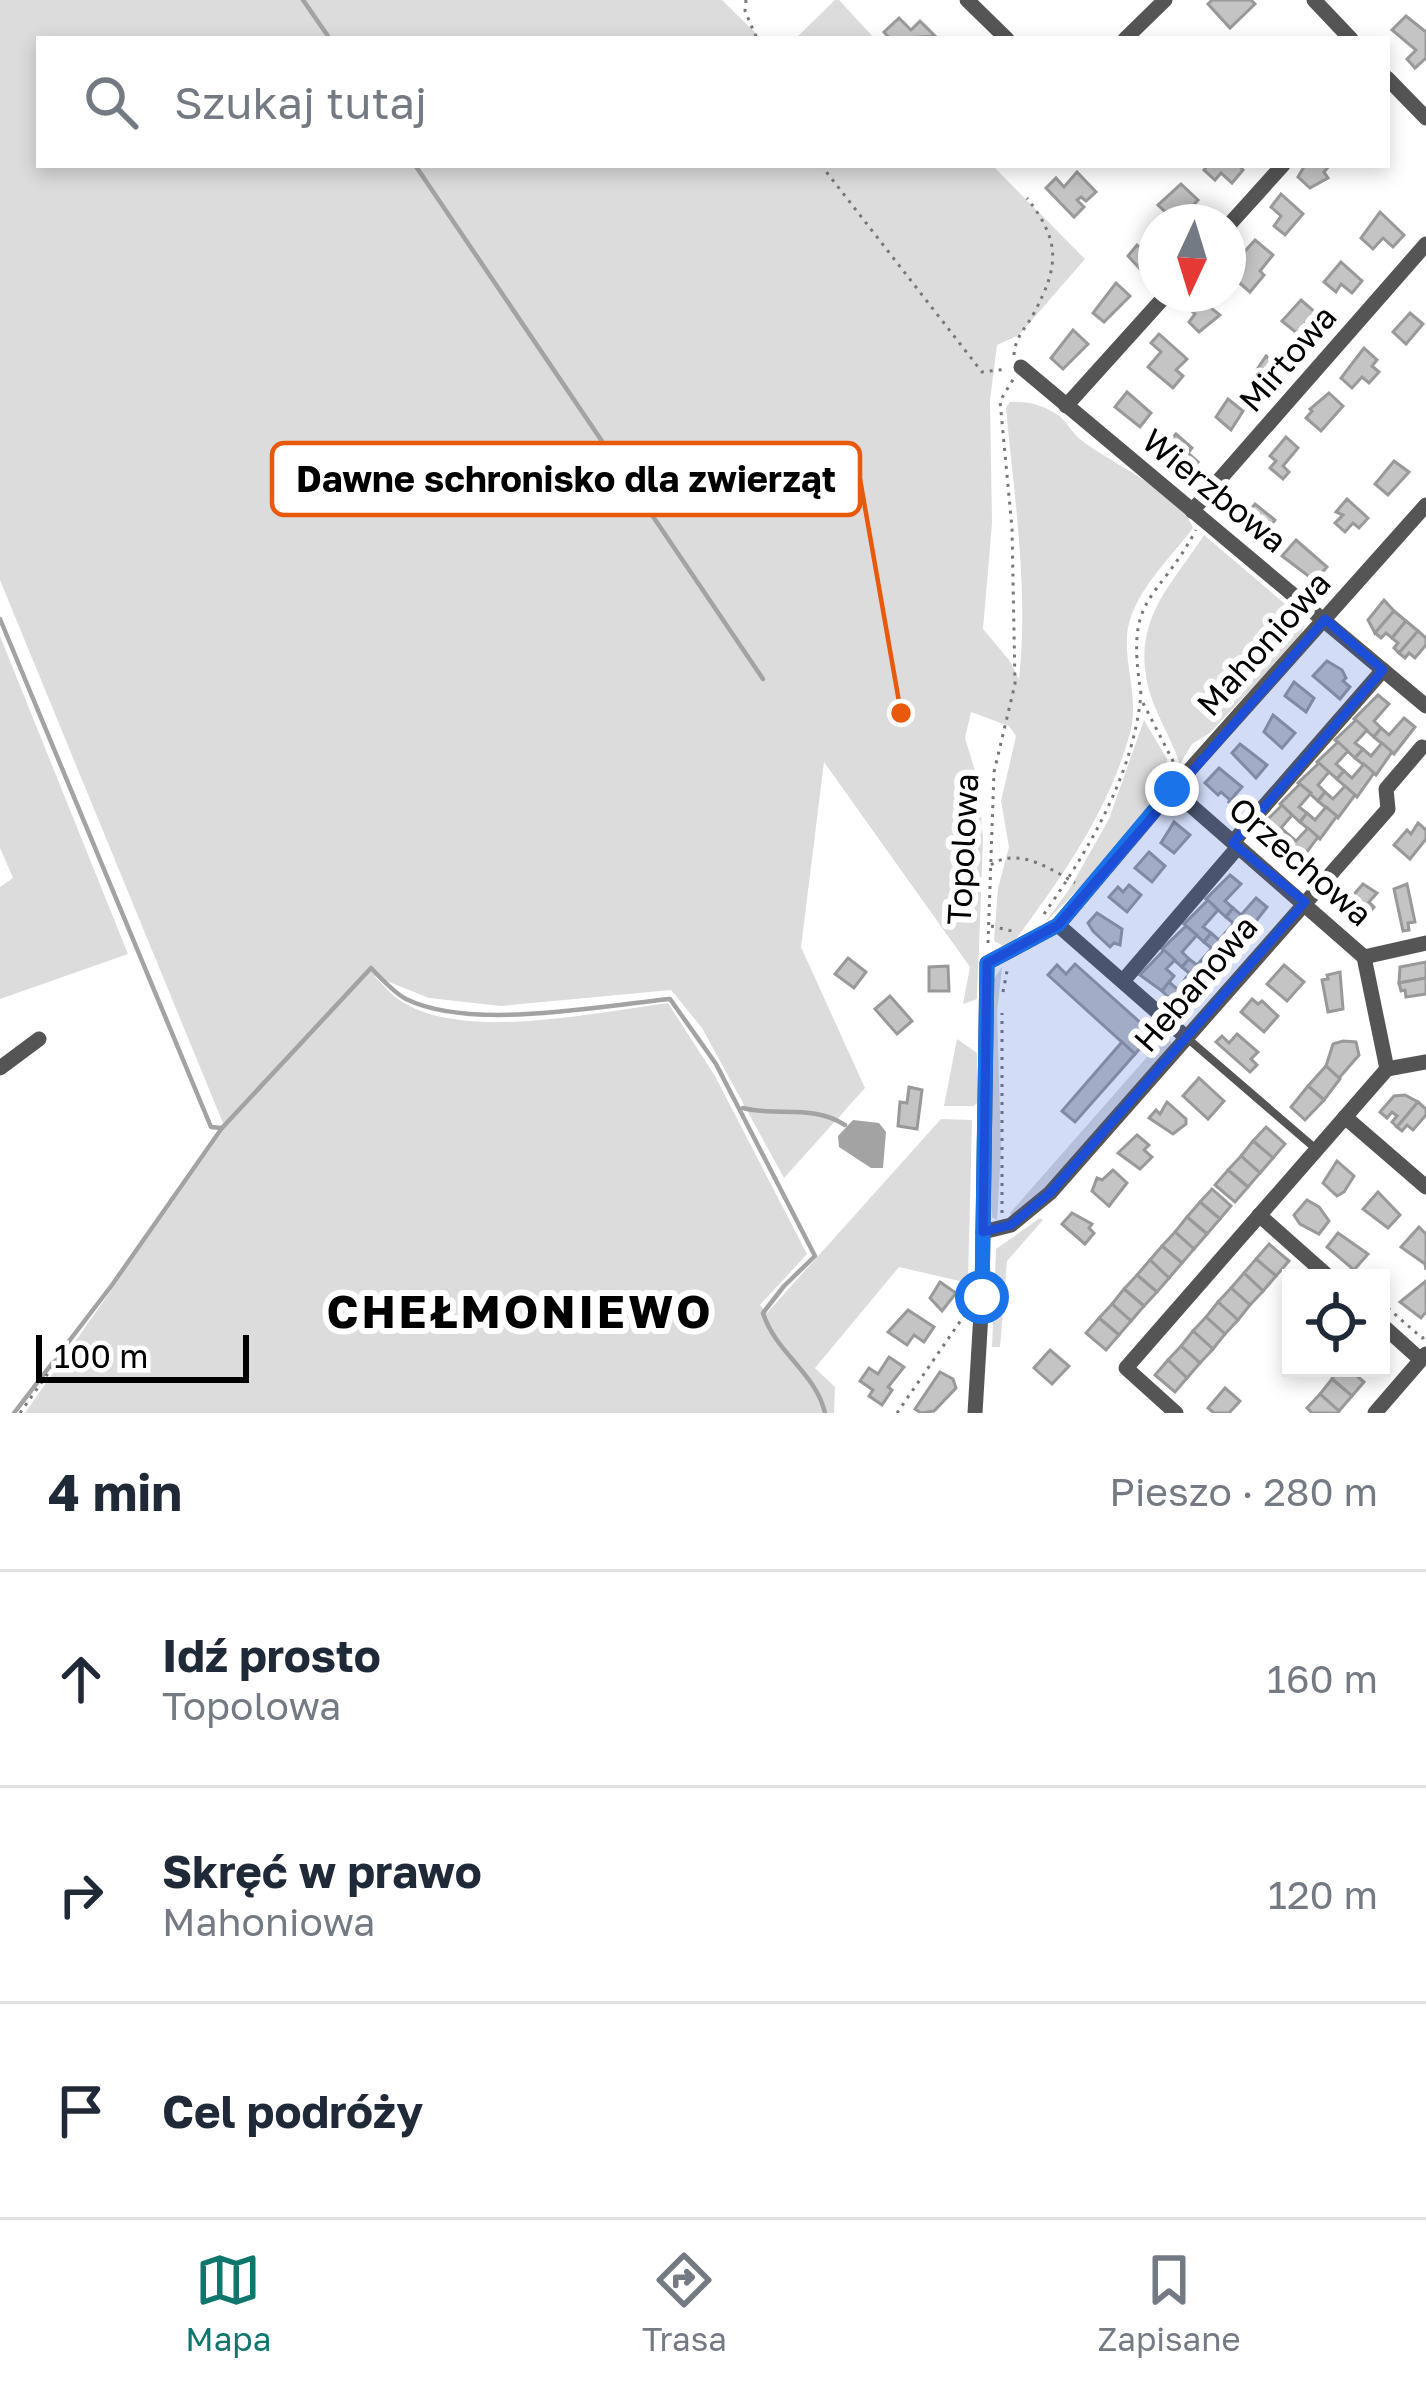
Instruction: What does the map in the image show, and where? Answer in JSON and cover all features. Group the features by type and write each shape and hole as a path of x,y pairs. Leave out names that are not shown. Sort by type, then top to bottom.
{"street":[{"path":"967,0 1004,36"},
{"path":"1128,36 1165,0"},
{"path":"1314,0 1348,36"},
{"path":"1390,81 1426,118"},
{"path":"1246,206 1279,168"},
{"name":"Mirtowa","path":"1198,516 1426,244"},
{"path":"1066,406 1151,312"},
{"name":"Wierzbowa","path":"1021,367 1426,706"},
{"name":"Mahoniowa","path":"987,963 1028,941 1087,890 1424,512"},
{"name":"Hebanowa","path":"1123,981 1383,670"},
{"name":"Hebanowa","path":"983,1232 1023,1218 1049,1193 1388,809 1386,789 1422,746"},
{"name":"Orzechowa","path":"1175,786 1364,957 1387,1069"},
{"path":"1050,921 1187,1037"},
{"path":"1364,957 1426,943"},
{"name":"Topolowa","path":"975,1413 982,1297 987,963"},
{"path":"0,1068 39,1039"},
{"path":"1176,1413 1126,1369 1387,1069 1426,1062"},
{"path":"1345,1117 1426,1187"},
{"path":"1259,1215 1320,1269"},
{"path":"1375,1413 1424,1357 1390,1331"}],"lane":[{"path":"1187,1037 1317,1150"}],"path":[{"path":"746,0 745,11 756,36"},
{"path":"823,168 982,372 1021,367"},
{"name":"Topolowa","path":"987,963 994,772 1015,684 1016,648 1012,528 1000,401 1021,367 1013,352 1019,333 1033,315 1055,243 1027,198"},
{"path":"1175,786 1172,757 1149,721 1141,694 1136,640 1139,613 1198,516"},
{"path":"1050,921 1096,836 1136,734 1141,694"},
{"path":"991,865 1001,857 1017,857 1087,890"},
{"path":"988,926 1018,932 1028,941"},
{"path":"1001,1229 1005,1148 1001,996 1009,974 1006,952"},
{"path":"897,1413 964,1313 982,1297"},
{"path":"1390,1309 1426,1337"},
{"path":"20,1413 56,1362"}],"highlighted area":[{"path":"1325,619 1383,670 1233,843 1305,902 1050,1193 1011,1225 983,1232 987,963 1058,925"}],"shaded area":[{"path":"0,0 722,0 759,36 36,36 36,168 995,168 1085,259 1019,335 997,345 990,400 992,523 983,629 1019,679 1021,577 1006,408 1010,402 1044,407 1059,416 1081,440 1174,503 1193,528 1143,592 1130,621 1132,724 1108,793 1048,895 1013,943 1004,946 994,941 998,888 1009,847 1001,801 1016,736 1009,726 971,712 965,738 979,784 983,840 977,999 963,1004 970,967 824,762 801,947 865,1088 784,1178 702,1028 671,990 501,1006 429,998 374,976 401,1001 459,1020 532,1021 668,1003 715,1076 807,1254 760,1305 767,1313 941,1119 972,1120 968,1283 899,1267 815,1368 835,1387 834,1413 25,1413 225,1128 0,580"},
{"path":"839,0 872,36 798,36"},
{"path":"1204,535 1291,609 1304,626 1301,636 1210,733 1192,744 1180,764 1148,686 1146,641 1158,604"},
{"path":"0,636 128,954 0,999 0,887 13,878 0,848"},
{"path":"1144,720 1167,759 1168,783 1044,924 1109,819"},
{"path":"1002,967 997,1012 1001,1148 997,1220 992,1217 991,1203 992,982"},
{"path":"1168,1033 1172,1045 1048,1187 1012,1217 1010,1213"},
{"path":"957,1039 977,1053 974,1106 944,1106"},
{"path":"853,1120 879,1123 886,1132 883,1168 871,1168 839,1147 838,1136"},
{"path":"1043,1220 1007,1261 1000,1347 992,1347 996,1249"}],"building":[{"path":"1212,0 1251,0 1255,4 1230,28 1208,4"},
{"path":"1406,16 1426,32 1426,58 1415,68 1407,59 1416,50 1392,30"},
{"path":"899,18 911,30 920,21 935,36 887,36 884,32"},
{"path":"1303,168 1327,168 1324,172 1328,178 1310,188 1298,177"},
{"path":"1204,170 1243,170 1232,183 1221,173 1215,180"},
{"path":"1077,172 1096,192 1086,201 1077,200 1084,207 1074,217 1046,188 1056,178 1064,187"},
{"path":"1181,184 1198,200 1194,204 1159,204"},
{"path":"1281,194 1303,214 1285,235 1274,226 1281,216 1271,207"},
{"path":"1380,212 1404,235 1393,247 1383,238 1373,249 1361,238"},
{"path":"1255,240 1273,255 1250,292 1246,289 1246,250"},
{"path":"1138,246 1138,267 1128,256"},
{"path":"1341,262 1362,281 1352,293 1341,284 1336,292 1324,282"},
{"path":"1116,283 1130,296 1104,322 1093,313"},
{"path":"1301,300 1316,313 1303,325 1315,336 1309,343 1282,321"},
{"path":"1410,313 1423,324 1406,344 1393,332"},
{"path":"1195,314 1220,315 1199,332 1189,322"},
{"path":"1073,330 1088,344 1063,369 1051,358"},
{"path":"1159,334 1187,359 1176,370 1183,376 1173,388 1148,367 1161,352 1151,343"},
{"path":"1364,348 1377,360 1372,366 1379,372 1369,383 1362,377 1352,388 1341,378"},
{"path":"1266,356 1281,369 1269,388 1254,374"},
{"path":"1127,392 1151,413 1140,427 1115,407"},
{"path":"1329,393 1343,406 1321,431 1306,418"},
{"path":"1228,399 1243,411 1231,430 1216,417"},
{"path":"1176,434 1192,448 1188,453 1198,462 1186,476 1162,451"},
{"path":"1286,437 1298,448 1283,466 1289,472 1283,479 1270,468 1276,461 1270,456"},
{"path":"1394,461 1409,472 1388,495 1375,484"},
{"path":"1347,499 1368,518 1359,528 1353,523 1345,532 1335,523 1343,515 1336,512"},
{"path":"1255,504 1275,520 1262,536 1242,519"},
{"path":"1296,540 1327,567 1315,581 1282,556"},
{"path":"1384,600 1394,611 1375,633 1368,620"},
{"path":"1394,611 1406,621 1392,638 1386,633 1381,638 1375,633"},
{"path":"1406,621 1418,631 1399,653 1392,638"},
{"path":"1418,631 1426,645 1415,658 1409,653 1405,658 1399,653"},
{"path":"1327,661 1342,670 1343,681 1350,687 1340,699 1313,676"},
{"path":"1294,682 1314,698 1306,712 1285,696"},
{"path":"1378,695 1389,704 1374,721 1381,728 1374,737 1354,719"},
{"path":"1273,715 1295,733 1282,748 1264,732"},
{"path":"1404,718 1415,727 1394,754 1374,737 1381,728 1389,735"},
{"path":"1356,720 1367,730 1355,743 1363,749 1355,758 1335,740"},
{"path":"1338,742 1348,751 1336,764 1344,771 1337,779 1317,762"},
{"path":"1382,743 1392,752 1376,775 1355,758 1363,749 1371,756"},
{"path":"1240,744 1267,765 1256,778 1232,753"},
{"path":"1319,763 1329,772 1318,785 1325,792 1318,801 1298,783"},
{"path":"1364,764 1374,773 1357,797 1337,779 1344,771 1352,778"},
{"path":"1219,768 1242,787 1228,803 1221,792 1218,795 1205,783"},
{"path":"1300,784 1311,793 1299,807 1307,813 1300,822 1280,804"},
{"path":"1345,786 1355,795 1338,818 1318,801 1325,792 1333,799"},
{"path":"1282,805 1292,815 1281,828 1289,835 1279,846 1258,829"},
{"path":"1326,807 1337,816 1320,839 1300,822 1307,813 1315,820"},
{"path":"1174,822 1190,835 1174,853 1161,843"},
{"path":"1418,823 1426,830 1426,839 1410,859 1394,845"},
{"path":"1308,828 1318,837 1298,864 1279,846 1289,835 1296,841"},
{"path":"1149,852 1165,866 1152,882 1135,868"},
{"path":"1230,875 1241,884 1225,901 1233,908 1226,917 1206,899"},
{"path":"1363,884 1377,893 1364,919 1349,900"},
{"path":"1407,884 1415,922 1403,931 1394,889"},
{"path":"1129,885 1141,895 1127,912 1109,897 1118,887 1123,892"},
{"path":"1256,898 1267,907 1246,934 1226,917 1233,908 1241,915"},
{"path":"1208,900 1218,910 1203,927 1211,933 1204,942 1184,924"},
{"path":"1097,913 1122,929 1120,945 1110,947 1093,931 1088,923"},
{"path":"1234,923 1244,932 1224,959 1204,942 1211,933 1219,940"},
{"path":"1186,926 1197,935 1182,952 1189,959 1182,967 1162,949"},
{"path":"1212,948 1223,957 1202,984 1182,967 1189,959 1197,965"},
{"path":"1164,950 1175,960 1166,969 1174,976 1162,991 1140,975"},
{"path":"848,958 866,972 854,988 835,974"},
{"path":"1426,962 1426,978 1399,983 1400,967"},
{"path":"1075,964 1153,1034 1135,1054 1048,975 1057,965 1066,974"},
{"path":"1284,965 1304,982 1287,1001 1267,984"},
{"path":"948,966 949,991 929,991 929,967"},
{"path":"1340,972 1343,1009 1328,1012 1322,980"},
{"path":"1190,973 1201,982 1180,1009 1162,991 1169,982 1177,989"},
{"path":"1426,978 1426,994 1406,997 1405,990 1401,991 1399,983"},
{"path":"890,996 912,1021 897,1034 875,1009"},
{"path":"1252,999 1258,1004 1262,1001 1278,1016 1264,1032 1241,1012"},
{"path":"1237,1034 1258,1052 1251,1059 1257,1065 1250,1072 1216,1042 1222,1036 1229,1043"},
{"path":"1122,1042 1135,1054 1075,1122 1062,1111"},
{"path":"1356,1042 1359,1055 1339,1078 1326,1066 1333,1044"},
{"path":"1326,1066 1340,1079 1324,1100 1308,1086"},
{"path":"1199,1078 1224,1101 1208,1119 1183,1096"},
{"path":"1308,1086 1324,1100 1305,1120 1291,1107"},
{"path":"909,1087 922,1090 917,1129 898,1126 900,1102 907,1103"},
{"path":"1405,1095 1418,1102 1397,1127 1392,1122 1397,1116 1392,1112 1387,1118 1380,1112 1394,1096"},
{"path":"1167,1102 1186,1119 1173,1134 1149,1118 1156,1110 1160,1114"},
{"path":"1418,1102 1426,1115 1413,1130 1407,1125 1402,1131 1397,1127"},
{"path":"1266,1127 1285,1144 1273,1158 1253,1141"},
{"path":"1137,1135 1149,1145 1144,1150 1152,1157 1140,1169 1118,1153"},
{"path":"1253,1141 1273,1158 1260,1173 1241,1156"},
{"path":"1241,1156 1260,1173 1248,1187 1228,1170"},
{"path":"1337,1161 1354,1176 1337,1196 1323,1183"},
{"path":"1113,1170 1127,1183 1109,1206 1092,1191 1097,1178 1102,1180"},
{"path":"1228,1170 1248,1187 1235,1202 1215,1185"},
{"path":"1212,1189 1231,1206 1220,1219 1200,1202"},
{"path":"1378,1192 1400,1215 1388,1228 1363,1209"},
{"path":"1307,1200 1329,1221 1319,1234 1294,1215"},
{"path":"1200,1202 1220,1219 1207,1234 1187,1217"},
{"path":"1072,1213 1092,1224 1089,1228 1094,1233 1085,1244 1062,1224"},
{"path":"1187,1217 1207,1234 1194,1249 1175,1232"},
{"path":"1419,1227 1426,1234 1426,1270 1425,1264 1401,1247"},
{"path":"1175,1232 1194,1249 1182,1263 1162,1246"},
{"path":"1338,1233 1368,1254 1353,1269 1327,1247"},
{"path":"1269,1244 1289,1261 1276,1276 1256,1259"},
{"path":"1162,1246 1182,1263 1169,1278 1150,1260"},
{"path":"1256,1259 1276,1276 1263,1291 1244,1273"},
{"path":"1150,1260 1169,1278 1157,1292 1137,1275"},
{"path":"1244,1273 1263,1291 1250,1305 1231,1288"},
{"path":"1137,1275 1157,1292 1144,1306 1124,1289"},
{"path":"1426,1281 1426,1312 1421,1318 1400,1302"},
{"path":"940,1282 956,1293 942,1311 930,1298"},
{"path":"1231,1288 1250,1305 1238,1320 1218,1302"},
{"path":"1124,1289 1144,1306 1131,1321 1112,1304"},
{"path":"1218,1302 1238,1320 1225,1334 1206,1317"},
{"path":"1112,1304 1131,1321 1119,1335 1099,1318"},
{"path":"908,1310 934,1327 924,1342 914,1335 907,1345 888,1332"},
{"path":"1206,1317 1225,1334 1213,1349 1193,1331"},
{"path":"1099,1318 1119,1335 1106,1350 1086,1333"},
{"path":"1193,1331 1213,1349 1200,1363 1181,1346"},
{"path":"1181,1346 1200,1363 1187,1378 1168,1360"},
{"path":"1050,1350 1069,1366 1052,1384 1034,1368"},
{"path":"889,1357 904,1367 888,1387 892,1390 882,1405 860,1381 869,1368 878,1374"},
{"path":"1168,1360 1187,1378 1175,1392 1155,1375"},
{"path":"940,1372 953,1379 956,1388 934,1411 921,1413 915,1409"},
{"path":"1358,1377 1364,1382 1352,1396 1332,1379"},
{"path":"1332,1379 1352,1396 1339,1411 1320,1394"},
{"path":"1225,1388 1240,1401 1229,1413 1214,1413 1208,1408"},
{"path":"1320,1394 1337,1413 1312,1413 1307,1408"}],"waterway":[{"path":"303,0 328,36"},
{"path":"417,168 763,679"},
{"path":"0,619 211,1127 222,1128"},
{"path":"14,1413 112,1285 222,1128 371,968 406,999 465,1013 535,1014 670,999 716,1064 815,1256 763,1313 776,1339 813,1386 825,1413"},
{"path":"743,1108 808,1113 845,1125"}],"place":[{"name":"Dawne schronisko dla zwierząt","path":"901,713"}],"district":[{"name":"CHEŁMONIEWO","path":"520,1311"}],"route":[{"path":"982,1297 987,963 1058,925 1172,789"}]}
